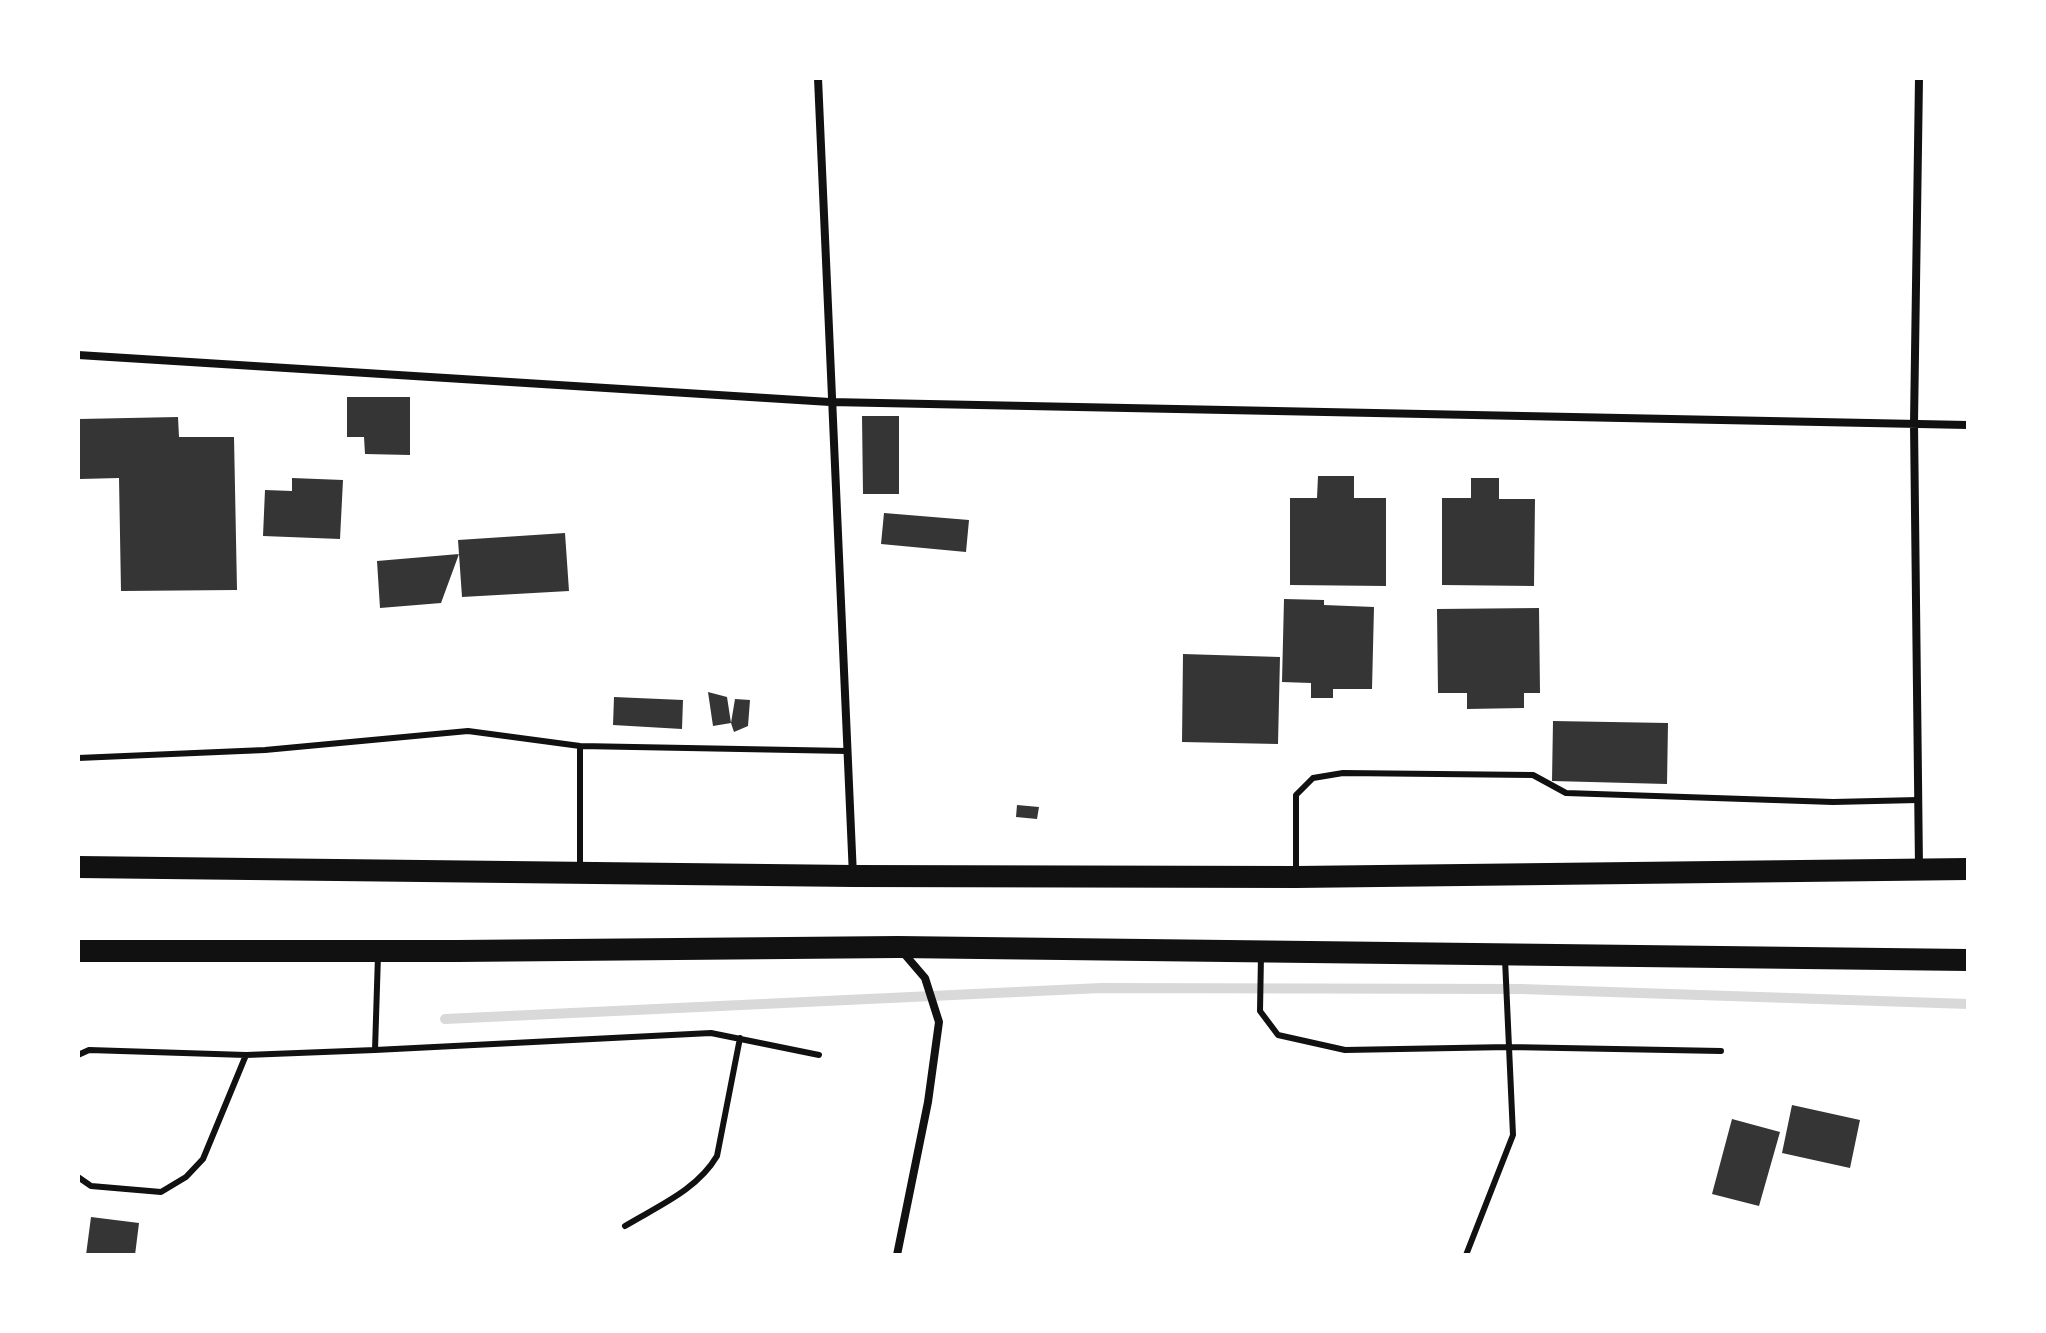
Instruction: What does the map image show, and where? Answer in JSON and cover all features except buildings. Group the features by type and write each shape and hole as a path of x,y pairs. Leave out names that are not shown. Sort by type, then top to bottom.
{"highway":[{"path":"78,867 853,876 1296,877 1968,869"},
{"path":"78,951 898,947 1968,960"}],"street":[{"path":"818,78 853,876"},
{"path":"1919,78 1914,423 1919,868"},
{"path":"78,355 830,402 1968,425"},
{"path":"897,1255 928,1102 939,1022 925,978 898,947"}],"lane":[{"path":"78,758 265,750 468,731 580,746 847,751"},
{"path":"580,746 580,872"},
{"path":"1296,877 1296,795 1313,778 1343,773 1533,775 1566,793 1833,802 1918,800"},
{"path":"375,1050 379,951"},
{"path":"1261,952 1260,1011 1278,1035 1345,1050 1509,1047 1721,1051"},
{"path":"1466,1255 1513,1135 1505,955"},
{"path":"78,1055 89,1050 246,1055 711,1033 819,1055"},
{"path":"625,1226 693,1185 707,1172 717,1156 740,1038"},
{"path":"78,1177 91,1186 161,1192 186,1177 203,1159 246,1055"}],"waterway":[{"path":"445,1019 1101,988 1521,989 1968,1004"}]}
